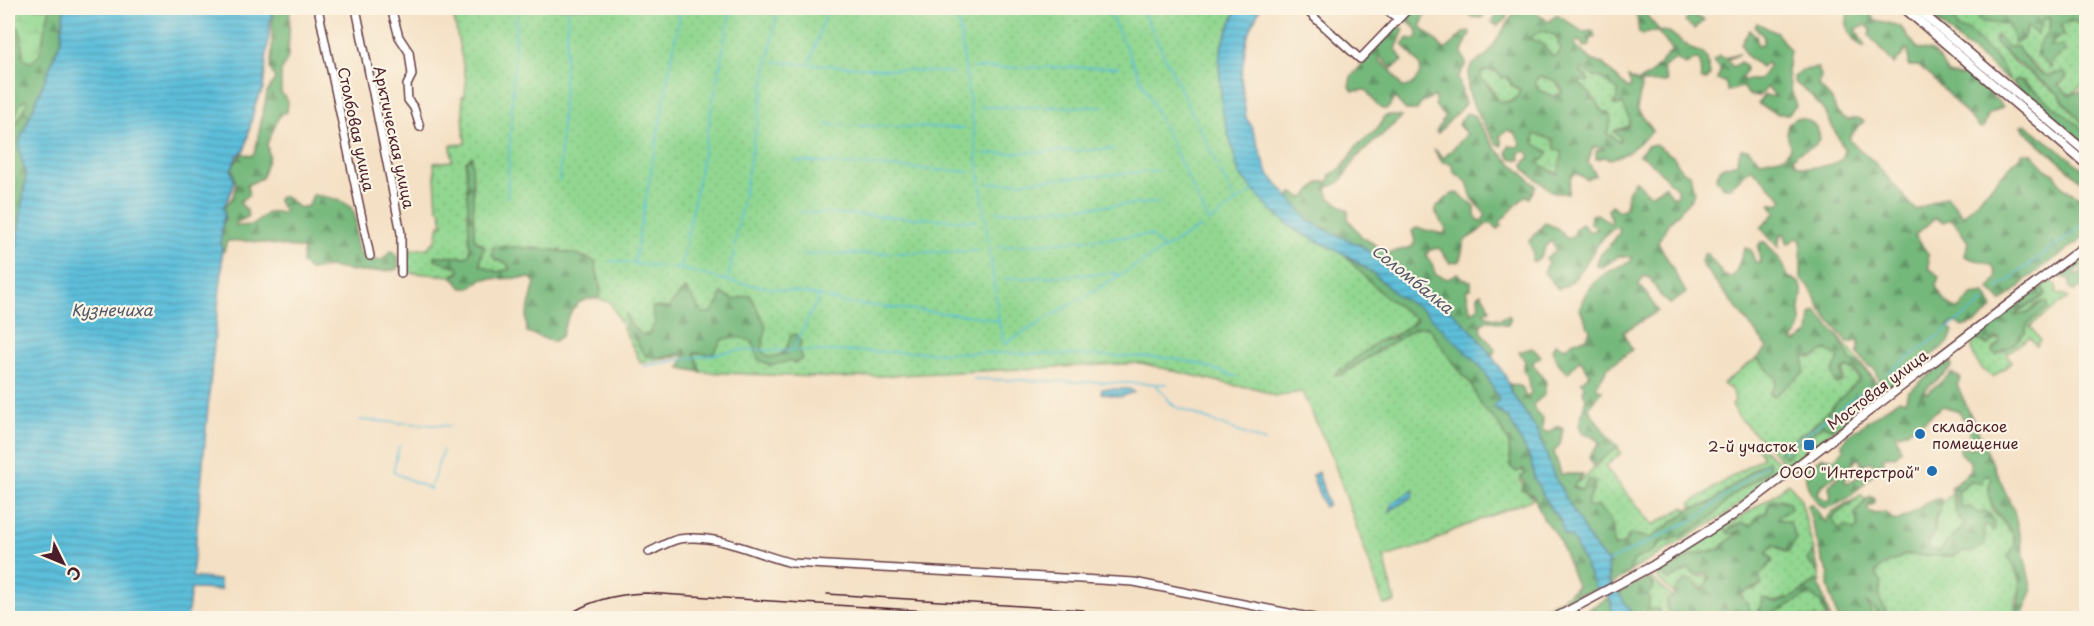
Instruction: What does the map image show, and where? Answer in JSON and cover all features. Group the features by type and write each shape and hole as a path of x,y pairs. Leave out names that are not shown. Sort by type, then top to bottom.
{"main road":[{"path":"1904,8 2086,164"},
{"path":"1916,8 2086,152"},
{"name":"Мостовая улица","path":"1555,618 1632,578 1733,516 2086,245"}],"street":[{"name":"Столбовая улица","path":"318,8 370,256"},
{"name":"Арктическая улица","path":"356,8 401,233 401,273"},
{"path":"391,8 399,37 409,52 412,75 407,85 408,100 414,108 420,127"},
{"path":"1304,8 1360,59 1397,18 1410,8"},
{"path":"1384,8 1397,18"},
{"path":"649,552 677,539 698,538 730,543 765,557 792,563 1134,582 1314,618"}],"green space":[{"path":"8,8 50,8 40,54 31,63 24,59 20,30 8,16"},
{"path":"50,8 64,8 61,40 20,140 26,176 12,277 8,287 8,139 20,118 17,111 15,117 8,115 8,70 15,46 12,30 8,24 8,16 20,30 25,56 41,43"},
{"path":"273,8 290,8 288,57 281,72 281,93 288,101 287,112 280,114 267,144 269,156 262,178 247,185 249,195 239,202 247,210 248,217 237,222 236,226 253,225 268,213 283,213 285,211 278,201 279,197 286,197 299,208 308,206 313,195 335,199 347,205 354,212 356,240 366,260 382,260 391,251 398,258 398,268 394,270 362,272 328,267 310,270 302,264 303,249 251,241 227,241 224,251 219,248 219,235 224,232 223,209 233,197 236,185 232,167 242,153 251,156 255,152 267,93 275,78 270,69"},
{"path":"424,8 452,8 425,13"},
{"path":"452,8 1237,8 1222,45 1219,62 1222,109 1239,174 1268,207 1295,230 1342,252 1382,294 1416,318 1407,328 1380,340 1337,372 1341,375 1413,329 1429,328 1463,376 1470,382 1482,407 1497,422 1509,445 1511,467 1526,472 1520,480 1533,499 1452,531 1429,544 1384,557 1395,602 1384,605 1331,454 1302,392 1274,396 1256,388 1237,386 1141,363 839,378 701,372 693,354 641,363 610,302 596,299 601,288 595,262 561,251 499,246 492,255 507,263 511,269 497,272 480,265 484,245 474,239 472,157 466,161 470,253 466,257 436,256 435,259 452,264 461,270 452,276 402,272 404,251 427,248 436,240 439,225 443,225 441,211 437,207 434,163 452,161 451,145 465,144 462,97 465,96 466,80"},
{"path":"1414,8 1427,8 1421,26 1444,49 1447,49 1464,32 1469,31 1470,33 1462,52 1466,64 1458,77 1465,104 1438,133 1436,132 1445,117 1435,105 1435,96 1422,102 1417,110 1406,110 1395,98 1389,107 1382,109 1366,90 1353,91 1349,86 1351,77 1398,24 1404,29 1396,49 1403,61 1392,68 1380,57 1379,60 1391,70 1402,87 1416,80 1420,73 1420,65 1403,44 1408,38 1413,40 1418,37 1418,31 1409,22 1407,16"},
{"path":"1474,8 1489,8 1481,18 1472,17 1469,14"},
{"path":"1501,8 1508,8 1506,19 1497,26 1492,22"},
{"path":"1517,8 1530,8 1549,22 1557,14 1583,32 1593,31 1595,37 1591,39 1589,46 1584,47 1579,40 1574,44 1593,61 1603,64 1628,89 1631,86 1628,77 1637,82 1650,75 1672,50 1658,32 1648,32 1643,35 1639,33 1636,8 1640,8 1660,31 1669,32 1693,50 1703,53 1707,59 1710,75 1706,80 1701,79 1700,62 1696,59 1685,65 1676,59 1663,68 1667,82 1642,83 1637,109 1653,131 1627,153 1610,159 1604,157 1596,159 1596,151 1605,148 1593,147 1588,162 1596,175 1586,179 1576,173 1571,177 1568,193 1554,193 1524,169 1524,164 1530,156 1526,151 1519,153 1521,160 1511,158 1507,153 1509,146 1518,147 1521,144 1515,133 1507,130 1500,136 1502,146 1496,143 1474,106 1468,86 1468,76 1471,66 1488,54","holes":["1542,30 1556,36 1561,49 1557,56 1552,56 1543,45 1530,38","1582,68 1595,77 1602,78 1619,91 1614,105 1623,104 1630,120 1628,126 1614,132 1621,138 1619,142 1607,133 1611,122 1610,115 1600,110 1598,103 1580,84 1580,80 1588,82 1589,80 1580,71","1497,71 1502,78 1508,77 1511,85 1520,89 1518,96 1509,102 1499,101 1481,79 1481,72","1539,76 1556,81 1562,93 1555,97 1538,90 1535,81","1541,137 1553,140 1555,149 1562,154 1556,174 1545,168 1540,160 1545,159 1549,154 1533,140"]},
{"path":"1688,8 1693,8 1694,15 1704,20 1695,29 1685,22 1691,13"},
{"path":"1847,8 1866,8 1875,20 1900,26 1918,49 1932,52 1939,58 1948,74 1960,76 1966,72 2003,106 1988,115 1983,128 1979,127 1928,73 1918,66 1909,66 1908,49 1894,64 1869,35 1871,29 1864,25 1856,29 1865,47 1862,47 1848,29 1848,15 1845,12"},
{"path":"1922,8 1940,8 1946,16 1954,17 1957,29 1969,31 2000,62 2009,80 1963,44"},
{"path":"1940,8 2007,8 1991,13 1981,12 1979,20 2008,24 2013,32 2023,34 2026,27 2041,26 2044,19 2049,17 2049,34 2037,51 2051,62 2062,52 2058,46 2050,46 2063,31 2061,24 2073,21 2086,26 2086,82 2071,95 2059,87 2056,73 2046,76 2015,47 2008,47 1997,35 1995,39 2003,51 2018,65 2059,94 2065,104 2086,126 2086,133 2022,80 2014,82 2014,85 2002,71 2000,62 1967,30 1958,30 1954,17 1946,16"},
{"path":"2003,8 2038,8 2042,13 2052,8 2074,8 2086,17 2086,26 2073,21 2061,24 2064,36 2058,36 2050,46 2063,46 2065,51 2051,62 2051,68 2036,54 2041,41 2048,34 2051,19 2048,17 2044,19 2037,34 2027,27 2023,39 2015,43 2008,24 1982,22 1978,17 1981,12 1991,13"},
{"path":"1757,23 1777,33 1790,51 1788,73 1796,106 1788,114 1778,114 1758,104 1764,95 1776,97 1768,87 1759,96 1749,95 1742,87 1728,91 1725,82 1717,80 1721,69 1713,61 1719,56 1724,58 1739,54 1727,60 1733,67 1740,62 1745,65 1746,71 1741,78 1743,80 1758,80 1770,67 1767,63 1761,67 1745,54 1741,43 1750,30 1756,36 1758,45 1763,44 1764,37 1755,27"},
{"path":"1540,30 1554,32 1561,49 1557,56 1552,56 1541,43 1530,38"},
{"path":"1997,35 2008,47 2018,47 2026,59 2042,74 2064,72 2067,78 2058,85 2069,95 2086,90 2086,126 2065,104 2059,94 2003,51 1995,42"},
{"path":"1584,68 1619,91 1618,98 1613,103 1615,106 1625,105 1630,120 1628,126 1614,131 1621,138 1619,142 1607,133 1611,122 1608,113 1602,111 1598,103 1580,84 1580,80 1589,80 1580,71"},
{"path":"1818,68 1821,76 1819,86 1832,100 1837,113 1848,120 1858,118 1864,121 1850,136 1850,141 1873,161 1916,210 1947,196 1963,216 2023,153 2032,154 2048,171 2055,174 2063,188 2079,197 2086,205 2086,236 2025,280 2019,288 2001,301 1989,289 1997,278 1996,271 1985,262 1965,256 1968,242 1952,219 1943,222 1935,218 1915,235 1928,254 1929,268 1939,276 1936,287 1948,304 1959,309 1972,295 1985,293 1993,308 1977,322 1962,327 1956,322 1947,326 1953,331 1949,342 1889,387 1878,379 1874,368 1868,366 1858,354 1859,341 1848,343 1821,310 1809,286 1801,279 1801,240 1797,238 1788,244 1784,233 1780,236 1778,247 1761,228 1776,212 1770,204 1781,203 1783,199 1751,168 1731,187 1723,187 1716,178 1721,168 1738,163 1737,159 1741,149 1748,149 1761,161 1785,156 1790,148 1787,128 1796,118 1805,119 1812,124 1818,130 1820,139 1814,146 1797,153 1793,160 1796,164 1805,167 1819,167 1842,159 1845,151 1826,114 1812,96 1794,82 1794,77 1803,70"},
{"path":"1485,70 1508,78 1511,85 1520,89 1517,98 1503,103 1497,100 1491,87 1481,79 1481,72"},
{"path":"1541,76 1556,81 1562,93 1555,97 1538,90 1535,81"},
{"path":"2016,79 2081,128 2086,135 2086,146 2016,87 2014,82"},
{"path":"26,99 27,103 8,139 8,115 15,117 20,103"},
{"path":"1466,113 1473,115 1496,149 1536,186 1529,198 1526,195 1500,222 1502,225 1498,229 1493,224 1486,224 1465,240 1459,261 1450,263 1439,248 1430,250 1426,255 1435,274 1448,279 1457,273 1463,279 1471,281 1471,289 1466,290 1471,313 1479,307 1478,296 1481,293 1490,308 1489,311 1484,310 1486,316 1500,319 1508,315 1511,318 1508,325 1489,320 1481,324 1482,333 1495,349 1493,355 1348,240 1310,222 1289,197 1292,193 1304,198 1320,182 1330,181 1330,175 1345,164 1358,145 1378,128 1383,118 1388,115 1402,117 1357,157 1340,182 1327,188 1329,197 1348,211 1348,219 1362,237 1389,253 1412,247 1415,241 1412,231 1416,228 1444,234 1446,229 1436,213 1436,207 1452,194 1458,193 1475,207 1475,216 1481,222 1486,215 1472,198 1467,182 1454,172 1451,163 1442,162 1434,149 1444,158 1467,134 1458,125"},
{"path":"2025,124 2086,171 2086,185 2027,133 2021,126"},
{"path":"1534,134 1554,140 1555,149 1562,152 1558,174 1537,163 1545,159 1549,152 1535,144"},
{"path":"1655,144 1674,157 1682,172 1690,174 1694,192 1692,198 1668,224 1658,242 1686,293 1670,304 1660,295 1650,278 1644,276 1638,286 1643,289 1658,311 1623,332 1632,350 1608,367 1596,387 1602,390 1588,408 1618,447 1593,466 1589,457 1600,443 1593,436 1583,434 1579,425 1586,398 1583,392 1585,387 1581,382 1590,374 1580,359 1568,373 1557,362 1552,350 1555,344 1565,348 1574,341 1586,339 1590,331 1580,309 1587,292 1598,279 1630,262 1632,257 1619,256 1603,267 1597,266 1600,256 1618,235 1620,230 1617,227 1601,240 1575,278 1558,289 1544,272 1548,263 1546,258 1556,250 1552,241 1546,245 1535,262 1532,261 1533,252 1529,241 1545,223 1557,228 1567,239 1575,234 1575,229 1582,224 1590,232 1598,229 1590,223 1591,215 1597,214 1610,223 1612,221 1608,210 1612,205 1618,211 1626,208 1628,192 1635,180 1650,195 1665,186 1672,196 1677,196 1677,188 1649,161 1639,155 1647,146"},
{"path":"472,156 474,239 485,248 481,254 480,265 497,272 511,269 507,263 496,260 492,255 493,247 499,246 562,251 586,257 595,262 601,291 599,297 576,305 567,320 562,335 553,342 527,332 526,318 535,283 531,278 482,279 470,288 462,288 452,276 459,273 459,268 435,259 435,256 466,257 470,253 466,161"},
{"path":"1761,242 1765,242 1779,259 1787,277 1800,284 1802,288 1801,325 1793,342 1809,334 1811,314 1816,311 1838,336 1851,361 1866,371 1876,388 1865,402 1848,407 1831,428 1823,425 1800,442 1785,458 1779,452 1782,447 1812,427 1860,379 1858,374 1847,367 1842,370 1842,382 1836,384 1832,374 1839,358 1826,349 1816,357 1804,357 1804,372 1776,395 1770,395 1777,380 1757,358 1768,348 1701,263 1703,254 1708,254 1723,275 1731,278 1736,272 1745,248 1751,250 1755,262 1760,263 1758,247"},
{"path":"2086,253 2086,264 2073,274 2077,276 2086,269 2086,285 2074,291 2070,287 2070,279 2061,277 2059,274 2080,260"},
{"path":"1344,255 1373,273 1398,296 1423,310 1483,369 1499,399 1495,408 1509,419 1531,460 1534,478 1552,511 1560,519 1565,536 1570,536 1573,540 1596,590 1581,594 1569,607 1553,614 1517,618 1561,600 1577,586 1558,537 1544,520 1533,495 1521,489 1525,484 1521,477 1526,473 1523,469 1517,472 1511,467 1509,445 1497,422 1482,407 1470,382 1463,376 1429,328 1413,329 1341,375 1335,375 1378,341 1392,338 1417,320 1382,294"},
{"path":"2050,281 2056,285 2057,294 2068,298 2030,326 2040,340 2036,346 2030,337 2007,353 2012,362 1993,377 1978,364 1973,352 1973,340 1977,335 1986,345 1999,338 2000,342 1994,348 2004,351 2026,331 2027,324 2047,303 2039,303 2028,313 2018,317 2015,314 2043,297 2046,293 2042,287"},
{"path":"2042,287 2046,294 2017,312 2015,316 2028,313 2042,302 2047,303 2049,307 2027,324 2023,334 2006,350 1996,355 1992,352 2000,342 1999,338 1995,338 1988,345 1977,339 1977,335"},
{"path":"685,288 703,313 711,313 720,301 721,293 734,300 750,295 766,326 762,351 769,357 783,353 791,335 796,334 801,342 799,351 803,359 795,363 789,361 770,366 758,359 751,342 734,337 722,340 713,354 694,353 701,372 680,368 686,352 663,358 646,356 626,327 626,314 631,325 642,335 648,335 655,323 652,307 668,308"},
{"path":"1838,336 1879,385 1881,395 1813,445 1810,443 1797,461 1787,465 1739,418 1732,404 1735,401 1733,391 1723,384 1757,358 1777,380 1776,386 1769,392 1773,397 1804,372 1804,357 1813,358 1826,349 1839,357 1836,366 1839,383 1843,379 1844,368 1850,367 1860,380 1858,383 1812,427 1796,437 1785,458 1800,442 1824,424 1831,428 1841,412 1876,389 1867,372 1851,361"},
{"path":"1532,348 1541,356 1532,363 1546,382 1544,395 1534,404 1536,412 1543,418 1542,429 1547,433 1558,426 1563,429 1560,444 1554,452 1561,474 1583,474 1573,487 1582,491 1589,479 1596,482 1587,505 1591,508 1598,506 1609,518 1615,547 1625,543 1630,535 1650,538 1684,515 1688,509 1709,504 1763,463 1768,461 1770,469 1732,496 1711,518 1682,536 1661,542 1655,550 1634,560 1628,574 1610,585 1607,562 1589,539 1555,478 1537,430 1511,392 1510,384 1522,387 1526,398 1531,393 1528,377 1523,370 1525,361 1519,352"},
{"path":"1951,362 1952,367 1922,393 1928,393 1951,373 1961,378 1957,385 2014,511 2032,591 2021,618 2016,618 2020,594 2019,579 2014,564 2008,557 2015,545 2014,537 1993,507 1989,489 1992,478 1988,475 1982,478 1982,484 1969,481 1958,492 1961,507 1970,507 1978,513 1985,511 1991,516 1995,528 1992,531 1988,525 1984,526 1985,545 1973,552 1964,551 1953,556 1905,555 1880,567 1875,574 1882,583 1878,597 1886,610 1885,615 1866,602 1872,614 1882,618 1837,618 1828,585 1829,574 1823,562 1807,505 1812,504 1825,522 1832,512 1861,495 1832,518 1837,529 1849,527 1854,531 1858,526 1855,514 1870,496 1875,499 1875,503 1868,507 1868,511 1875,514 1884,512 1895,521 1929,502 1941,499 1943,502 1934,521 1935,531 1927,545 1930,550 1938,551 1965,525 1956,513 1955,497 1950,488 1971,471 1970,462 1960,452 1960,447 1973,448 1975,444 1959,411 1943,406 1917,426 1900,434 1895,433 1901,450 1895,456 1885,456 1883,459 1885,464 1879,466 1868,462 1862,466 1859,458 1823,485 1817,494 1827,501 1831,497 1829,486 1844,471 1853,466 1858,469 1844,480 1847,483 1871,470 1878,470 1840,503 1824,508 1820,504 1808,486 1806,469 1823,457 1834,459 1843,451 1842,443 1847,436 1899,399 1905,401 1908,392 1933,372"},
{"path":"1752,441 1779,462 1780,469 1777,475 1725,515 1629,572 1634,560 1655,550 1661,542 1682,536 1709,519 1732,496 1768,472 1757,466 1717,499 1700,507 1693,507 1691,503 1763,457"},
{"path":"1618,447 1621,453 1605,467 1653,525 1685,507 1688,511 1650,538 1637,535 1627,537 1625,543 1615,547 1612,540 1613,527 1609,518 1598,506 1591,509 1587,505 1594,489 1587,482 1582,491 1573,485 1588,475 1606,455"},
{"path":"1988,475 1992,478 1989,486 1992,509 2012,533 2015,546 2013,562 2021,587 2016,602 2016,618 1882,618 1872,614 1866,602 1877,612 1886,610 1878,598 1882,583 1875,576 1880,567 1906,555 1955,555 1985,536 1983,528 1993,523 1991,516 1985,511 1978,513 1970,507 1961,507 1958,492 1971,480 1976,481"},
{"path":"1788,483 1800,497 1814,551 1807,560 1819,574 1821,582 1813,582 1792,598 1762,604 1752,618 1724,618 1736,609 1750,609 1740,594 1749,589 1756,589 1760,583 1759,576 1772,558 1766,552 1774,545 1784,552 1790,549 1795,540 1790,522 1778,519 1778,516 1791,509 1789,502 1780,499 1768,507 1765,515 1758,516 1751,526 1742,523 1731,527 1738,532 1719,549 1697,554 1673,564 1669,580 1691,567 1693,574 1700,577 1709,575 1705,590 1686,580 1674,594 1657,578 1657,570 1773,496"},
{"path":"1952,494 1956,513 1965,525 1940,550 1932,551 1927,547 1935,531 1938,510"},
{"path":"1861,495 1866,499 1855,514 1858,524 1856,530 1837,529 1832,520 1835,514"},
{"path":"1774,499 1789,502 1791,508 1778,519 1790,522 1796,540 1788,552 1774,545 1766,552 1773,561 1759,576 1762,585 1740,594 1749,606 1748,612 1745,614 1736,609 1724,618 1714,614 1713,618 1682,618 1683,614 1668,612 1668,599 1673,598 1674,591 1686,580 1694,581 1702,591 1710,578 1706,573 1696,576 1690,568 1669,580 1663,576 1662,570 1694,555 1719,549 1738,532 1728,534 1726,531 1742,523 1751,526 1758,516 1767,512 1769,503"},
{"path":"1814,551 1819,574 1807,560"},
{"path":"1651,578 1673,598 1666,601 1668,612 1683,614 1682,618 1659,618 1660,612 1647,610 1647,595 1654,584 1646,580"},
{"path":"1649,580 1654,587 1647,595 1650,600 1647,609 1659,609 1659,618 1634,618 1619,593 1634,584"},
{"path":"1818,580 1829,615 1826,616 1821,603 1810,594 1773,613 1752,618 1760,610 1763,598 1777,603 1795,596"},
{"path":"1810,594 1821,603 1826,616 1829,615 1830,618 1762,618"},
{"path":"1606,599 1611,601 1613,618 1573,618"}],"water":[{"name":"Кузнечиха","path":"64,8 272,8 263,89 255,105 245,149 237,156 231,170 233,185 223,209 225,212 222,230 222,270 192,577 219,580 221,590 191,589 187,618 8,618 8,287 12,277 26,176 19,150 20,140 61,40"},
{"name":"Соломбалка","path":"1237,8 1260,8 1247,38 1241,76 1246,118 1251,125 1268,173 1310,222 1363,247 1402,278 1414,282 1455,314 1477,336 1505,375 1511,392 1537,430 1555,478 1589,539 1607,562 1608,581 1619,593 1634,618 1613,618 1611,601 1602,588 1596,590 1573,541 1563,534 1560,519 1552,511 1534,478 1531,460 1509,419 1494,407 1499,399 1483,369 1423,310 1398,296 1373,273 1348,256 1295,230 1268,207 1239,174 1222,109 1219,62 1222,45"},
{"path":"8,24 14,35 15,47 8,70"},
{"path":"1102,389 1129,389 1134,392 1120,397 1101,393"},
{"path":"1318,472 1328,504 1324,507 1312,475"},
{"path":"1414,490 1413,496 1390,511 1393,502"}],"waterway":[{"path":"507,197 517,8"},
{"path":"559,181 568,8"},
{"path":"634,263 681,8"},
{"path":"681,269 731,8"},
{"path":"728,281 778,8"},
{"path":"811,60 827,8"},
{"path":"957,8 1004,344 1201,227"},
{"path":"1107,8 1209,222 1254,190"},
{"path":"1141,8 1235,201"},
{"path":"775,62 953,73"},
{"path":"972,68 1120,67"},
{"path":"978,107 1104,107"},
{"path":"826,125 964,128"},
{"path":"984,154 1114,149"},
{"path":"796,161 969,172"},
{"path":"988,184 1159,171"},
{"path":"996,212 1158,203"},
{"path":"801,212 976,221"},
{"path":"1997,289 2086,223"},
{"path":"997,247 1150,235 1164,249"},
{"path":"801,255 979,251"},
{"path":"610,261 681,269 728,281 820,296 844,303 975,316 999,321"},
{"path":"1004,279 1115,273 1119,275"},
{"path":"792,350 820,296"},
{"path":"1888,373 1985,301"},
{"path":"643,366 740,350 1046,354 1170,358 1200,364 1236,377"},
{"path":"974,379 1167,384"},
{"path":"1156,385 1174,406 1265,442"},
{"path":"1782,452 1869,386"},
{"path":"360,420 451,426"},
{"path":"399,446 393,472 430,489 443,450"},
{"path":"1608,562 1700,516 1767,463"}],"railway":[{"path":"564,618 593,602 646,593 994,615 1155,618"},
{"path":"827,594 1084,610"},
{"path":"1147,614 1192,618"}],"place":[{"name":"складское помещение","path":"1920,434"},
{"name":"2-й участок","path":"1809,445"},
{"name":"ООО \"Интерстрой\"","path":"1932,471"}]}
